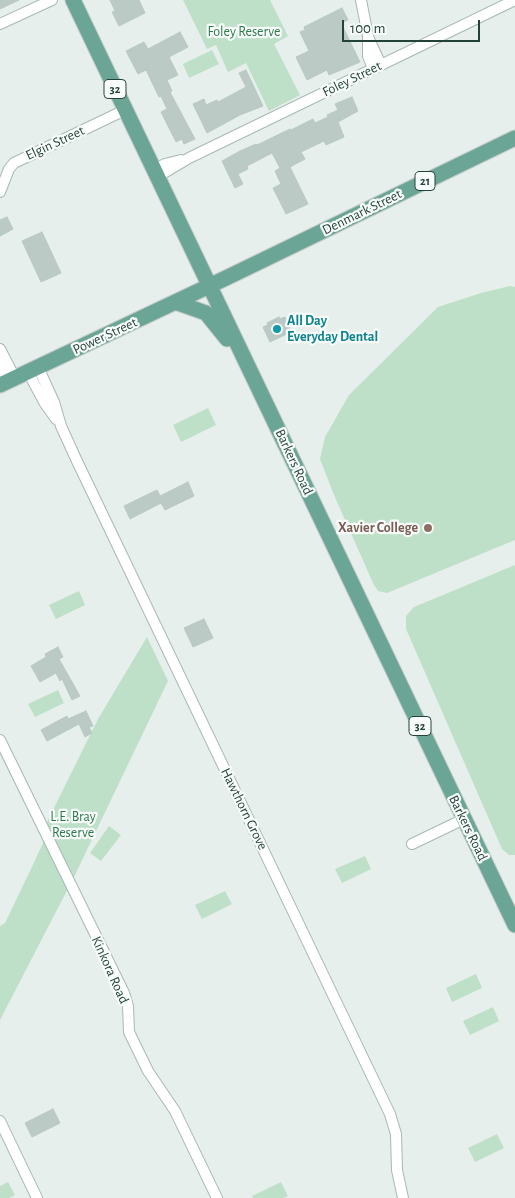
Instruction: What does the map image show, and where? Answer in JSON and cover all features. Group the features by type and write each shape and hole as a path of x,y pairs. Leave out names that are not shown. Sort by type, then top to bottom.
{"main road":[{"name":"Barkers Road","path":"73,0 515,925"},
{"name":"Denmark Street","path":"209,286 515,138"},
{"name":"Power Street","path":"18,376 209,286"},
{"path":"176,302 206,313 247,363"}],"street":[{"path":"0,24 52,0"},
{"path":"361,0 368,36 368,56 377,66"},
{"name":"Foley Street","path":"156,174 165,164 189,158 515,0"},
{"name":"Elgin Street","path":"0,192 14,163 125,110"},
{"path":"0,349 18,376"},
{"path":"0,364 18,376"},
{"name":"Hawthorn Grove","path":"18,376 54,402 61,426 390,1114 396,1134 398,1184 403,1198"},
{"name":"Kinkora Road","path":"0,740 124,993 128,1006 129,1032 148,1071 175,1111 217,1198"},
{"path":"412,844 464,819"},
{"path":"0,1121 37,1198"}],"green space":[{"name":"Foley Reserve","path":"183,0 270,0 288,36 274,44 300,95 269,111 246,63 228,72 216,45 207,49"},
{"path":"212,50 219,64 189,78 183,64"},
{"path":"510,286 515,287 515,540 387,593 378,591 334,495 320,459 325,437 349,395 438,307"},
{"path":"208,408 216,425 181,442 173,425"},
{"path":"515,565 515,855 509,855 502,849 406,629 406,616 414,607"},
{"path":"79,591 85,605 56,619 49,605"},
{"name":"L.E. Bray Reserve","path":"147,637 168,681 74,877 0,1020 0,926 5,923 30,871 43,843 47,822 98,719"},
{"path":"58,690 64,703 35,717 28,704"},
{"path":"109,826 121,835 101,861 90,853"},
{"path":"365,856 371,869 342,883 335,869"},
{"path":"225,891 232,904 202,919 195,905"},
{"path":"476,974 482,988 452,1002 446,988"},
{"path":"493,1007 499,1021 470,1035 463,1021"},
{"path":"497,1134 504,1148 475,1162 468,1148"},
{"path":"8,1182 15,1195 9,1198 0,1198 0,1186"},
{"path":"281,1182 288,1196 283,1198 253,1198 252,1196"}],"building":[{"path":"0,0 19,0 0,9"},
{"path":"110,0 139,0 145,13 119,26 112,12 115,11"},
{"path":"342,8 348,20 341,23 360,62 329,75 327,70 307,80 296,57 309,51 300,32 305,30 304,27"},
{"path":"180,32 188,47 169,57 178,75 167,80 172,91 170,92 195,139 184,144 182,139 176,142 161,112 167,109 146,70 138,74 126,51 144,42 148,49"},
{"path":"246,70 263,106 240,115 207,133 193,104 204,99 206,105 217,100 218,102 246,87 239,73"},
{"path":"352,97 358,111 338,122 344,137 326,145 324,141 301,152 305,159 290,167 308,204 286,214 273,188 281,184 275,171 280,168 272,153 247,166 248,169 238,174 243,184 235,188 222,161 240,151 313,119 315,123 328,117 327,115 338,110 335,104"},
{"path":"7,217 13,229 0,236 0,220"},
{"path":"42,232 61,273 41,282 22,241"},
{"name":"All Day Everyday Dental","path":"279,317 280,319 285,317 291,332 270,342 263,327"},
{"path":"188,482 194,496 165,510 161,503 130,519 124,506 157,490 160,496"},
{"path":"204,619 213,638 193,647 184,628"},
{"path":"58,647 63,657 59,659 80,696 72,700 62,679 60,681 56,673 40,682 31,666 46,657 45,654"},
{"path":"86,711 93,726 89,727 92,733 85,737 79,724 47,741 41,730 67,716 68,719"},
{"path":"53,1109 60,1123 32,1137 25,1123"}],"place":[{"name":"All Day Everyday Dental","path":"277,329"},
{"name":"Xavier College","path":"428,528"}]}
